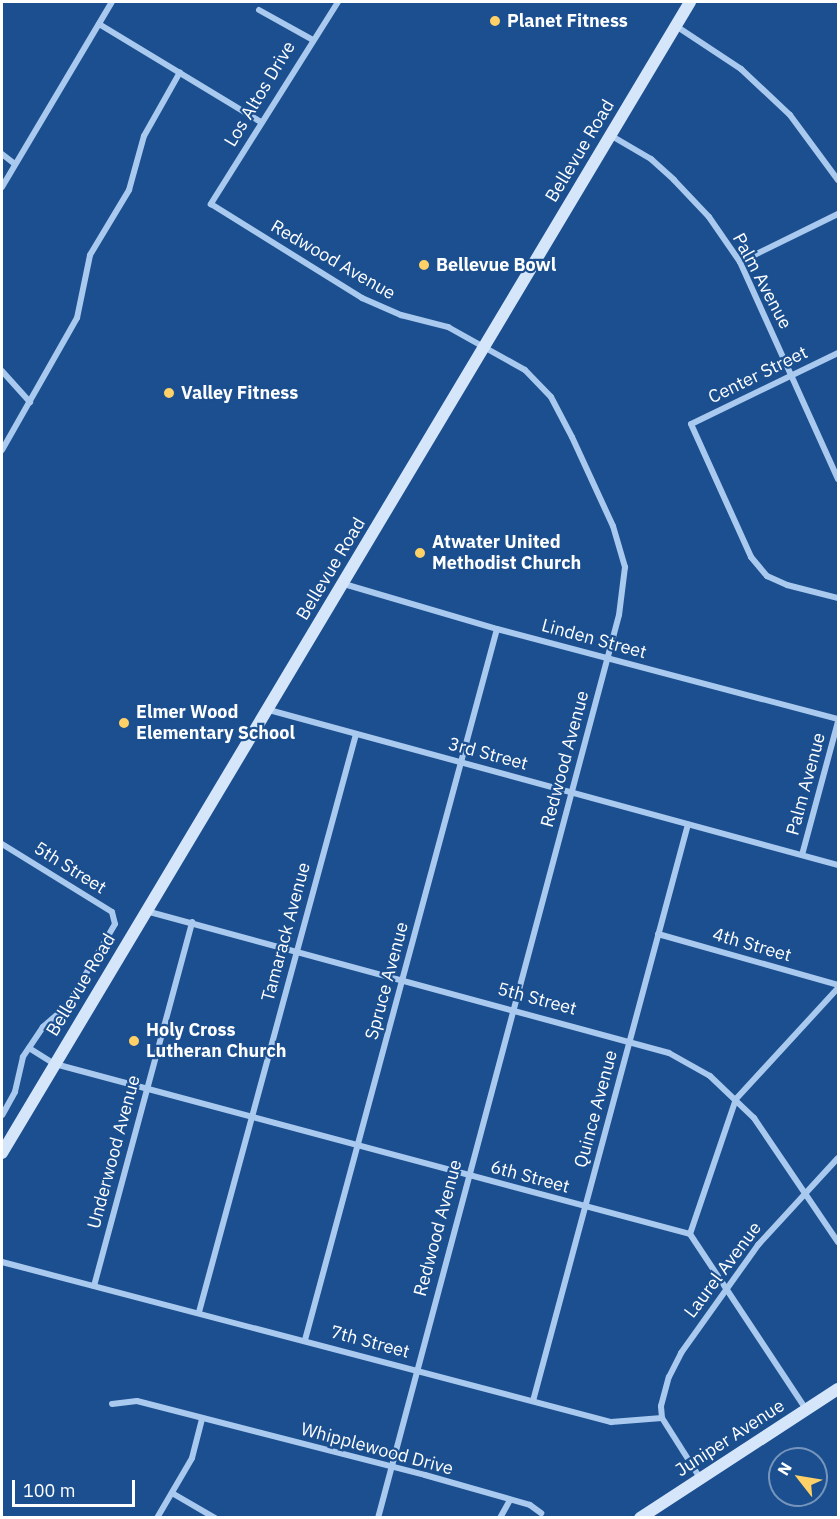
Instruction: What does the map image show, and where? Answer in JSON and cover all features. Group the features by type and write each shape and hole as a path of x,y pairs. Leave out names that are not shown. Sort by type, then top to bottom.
{"main road":[{"name":"Bellevue Road","path":"2,1153 269,710 690,2"},
{"name":"Juniper Avenue","path":"640,1518 838,1389"}],"street":[{"path":"2,187 112,2"},
{"name":"Los Altos Drive","path":"211,204 311,39 338,2"},
{"path":"259,10 311,39"},
{"path":"99,24 261,122"},
{"path":"676,26 741,69 782,107 838,180"},
{"path":"2,450 77,318 90,255 129,190 144,136 180,72"},
{"name":"Palm Avenue","path":"610,135 651,159 674,180 709,217 740,262 838,479"},
{"path":"2,154 15,164"},
{"name":"Redwood Avenue","path":"211,204 362,298 401,315 448,327 525,370 551,397 613,526 625,567 619,615 378,1518"},
{"path":"740,262 838,214"},
{"name":"Center Street","path":"838,353 691,424 751,557 768,576 787,585 838,598"},
{"path":"2,371 30,402"},
{"name":"Linden Street","path":"344,584 497,629 838,721"},
{"name":"Spruce Avenue","path":"305,1340 497,629"},
{"name":"3rd Street","path":"269,710 838,866"},
{"name":"Palm Avenue","path":"802,855 838,721"},
{"name":"Tamarack Avenue","path":"200,1312 356,734"},
{"name":"Quince Avenue","path":"533,1401 688,824"},
{"name":"5th Street","path":"2,844 111,912 115,924 67,1006 43,1027 29,1048"},
{"name":"5th Street","path":"146,911 630,1040 697,1068 736,1099 838,1242"},
{"name":"Underwood Avenue","path":"94,1286 192,922"},
{"name":"4th Street","path":"658,934 838,987"},
{"path":"807,1410 690,1234 736,1099 838,987"},
{"path":"2,1115 15,1092 29,1048"},
{"name":"6th Street","path":"29,1048 55,1064 690,1234"},
{"name":"Laurel Avenue","path":"662,1418 661,1406 681,1353 758,1245 838,1158"},
{"name":"7th Street","path":"2,1262 200,1312 611,1422 662,1418"},
{"name":"Whipplewood Drive","path":"112,1404 137,1401 530,1505 541,1513"},
{"path":"662,1418 700,1478"},
{"path":"158,1518 198,1444 202,1419"},
{"path":"172,1493 215,1518"},
{"path":"500,1518 510,1500"}],"place":[{"name":"Planet Fitness","path":"495,21"},
{"name":"Bellevue Bowl","path":"424,265"},
{"name":"Valley Fitness","path":"169,393"},
{"name":"Atwater United Methodist Church","path":"420,553"},
{"name":"Elmer Wood Elementary School","path":"124,723"},
{"name":"Holy Cross Lutheran Church","path":"134,1041"}]}
